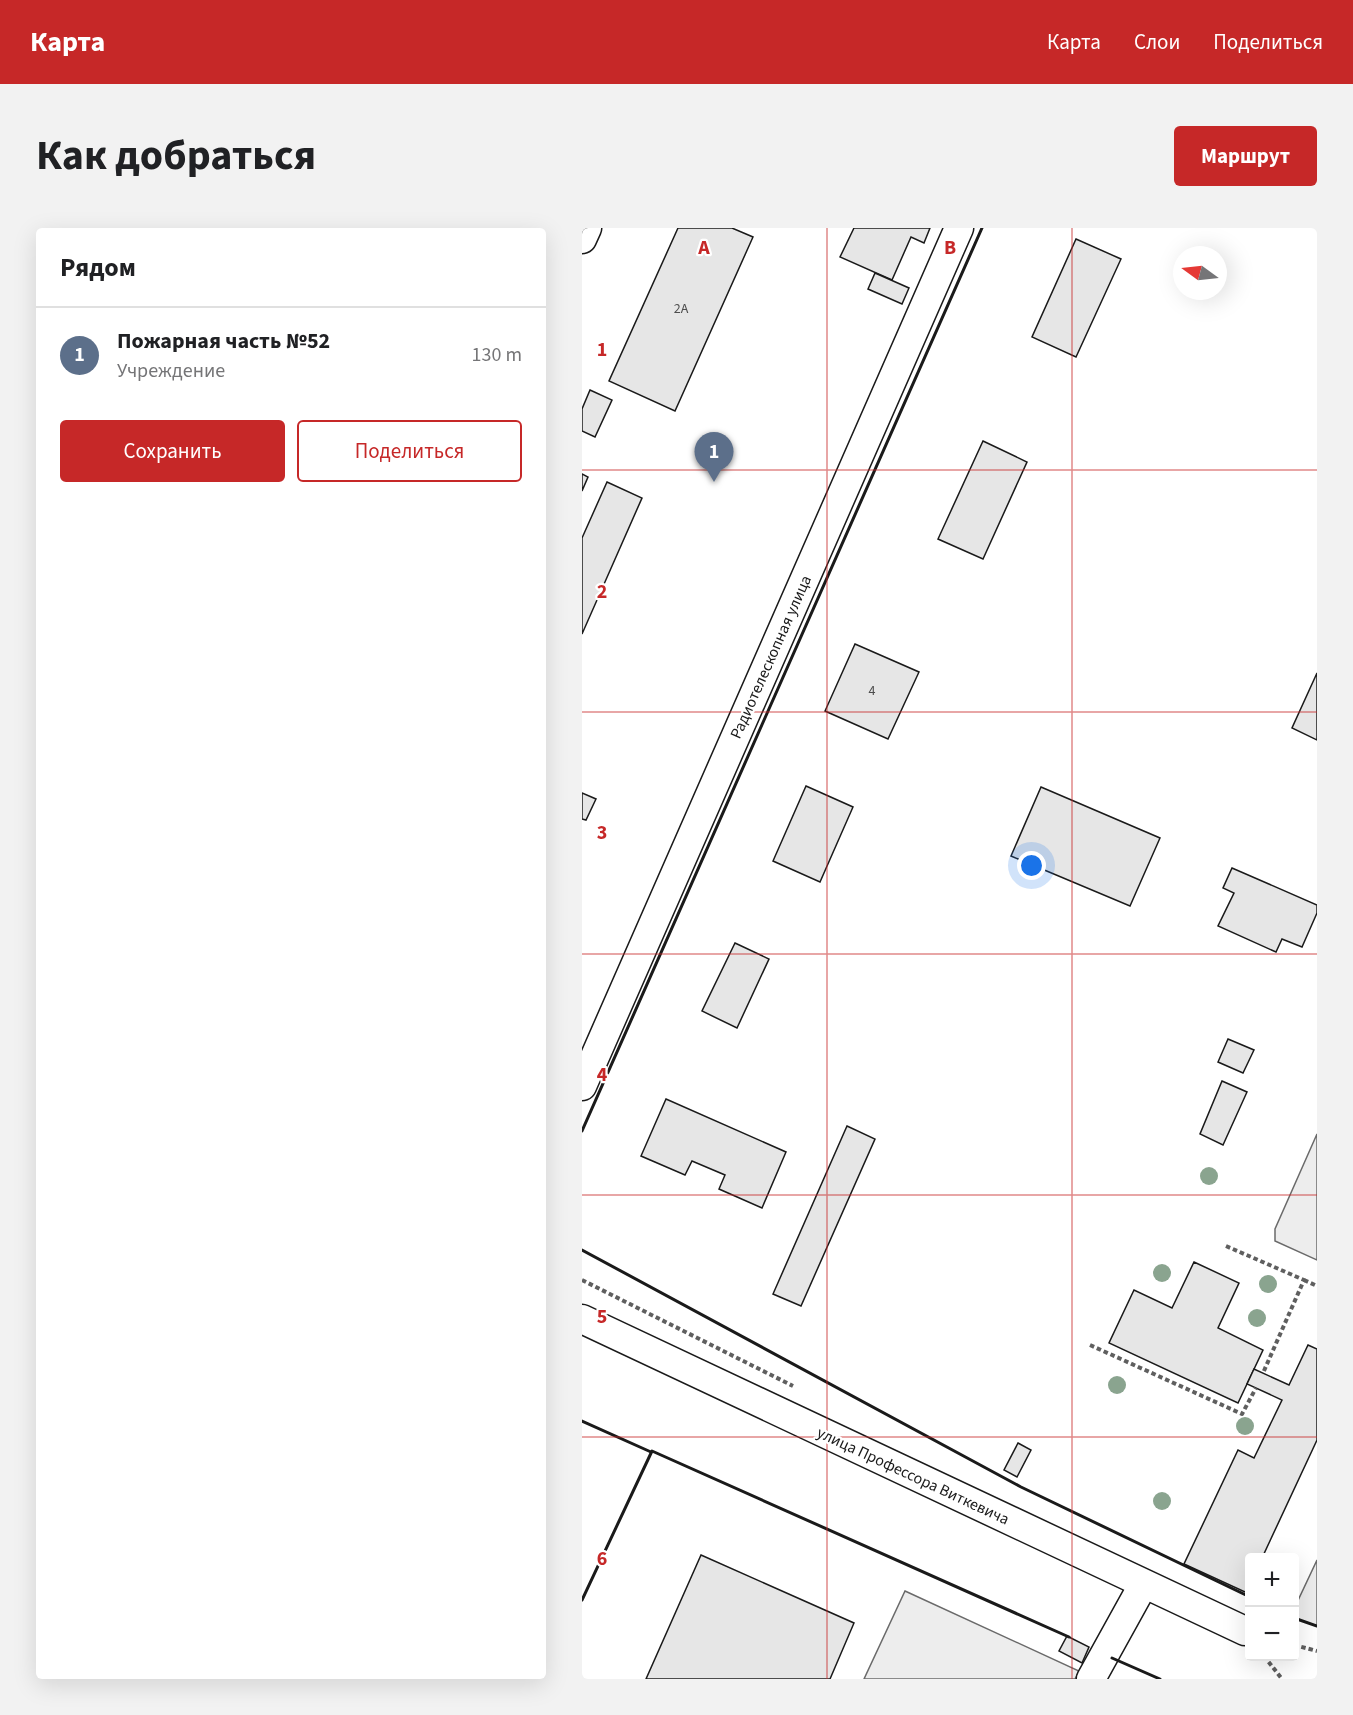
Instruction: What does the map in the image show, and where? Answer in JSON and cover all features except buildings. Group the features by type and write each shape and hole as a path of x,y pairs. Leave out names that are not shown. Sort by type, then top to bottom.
{"street":[{"path":"582,239 587,228"},
{"name":"Радиотелескопная улица","path":"582,1086 959,228"},
{"name":"улица Профессора Виткевича","path":"582,1319 1143,1585 1245,1631"},
{"path":"1091,1679 1143,1585"}],"path":[{"path":"1226,1246 1317,1286"},
{"path":"1263,1373 1304,1280"},
{"path":"1090,1345 1242,1414 1256,1388"},
{"path":"1299,1646 1317,1651"},
{"path":"1268,1661 1282,1679"}],"shaded area":[{"path":"1317,1134 1317,1260 1275,1241 1275,1229"},
{"path":"1317,1560 1317,1626 1299,1619 1299,1598"},
{"path":"905,1591 1079,1671 1075,1679 864,1679"}],"wall":[{"path":"582,1131 982,228"},
{"path":"582,1250 1021,1487 1245,1595"},
{"path":"582,1421 651,1452"},
{"path":"582,1600 652,1451 1069,1637"},
{"path":"1299,1620 1317,1626"},
{"path":"1112,1658 1160,1679"}],"place":[{"name":"Пожарная часть №52","path":"714,482"}]}
